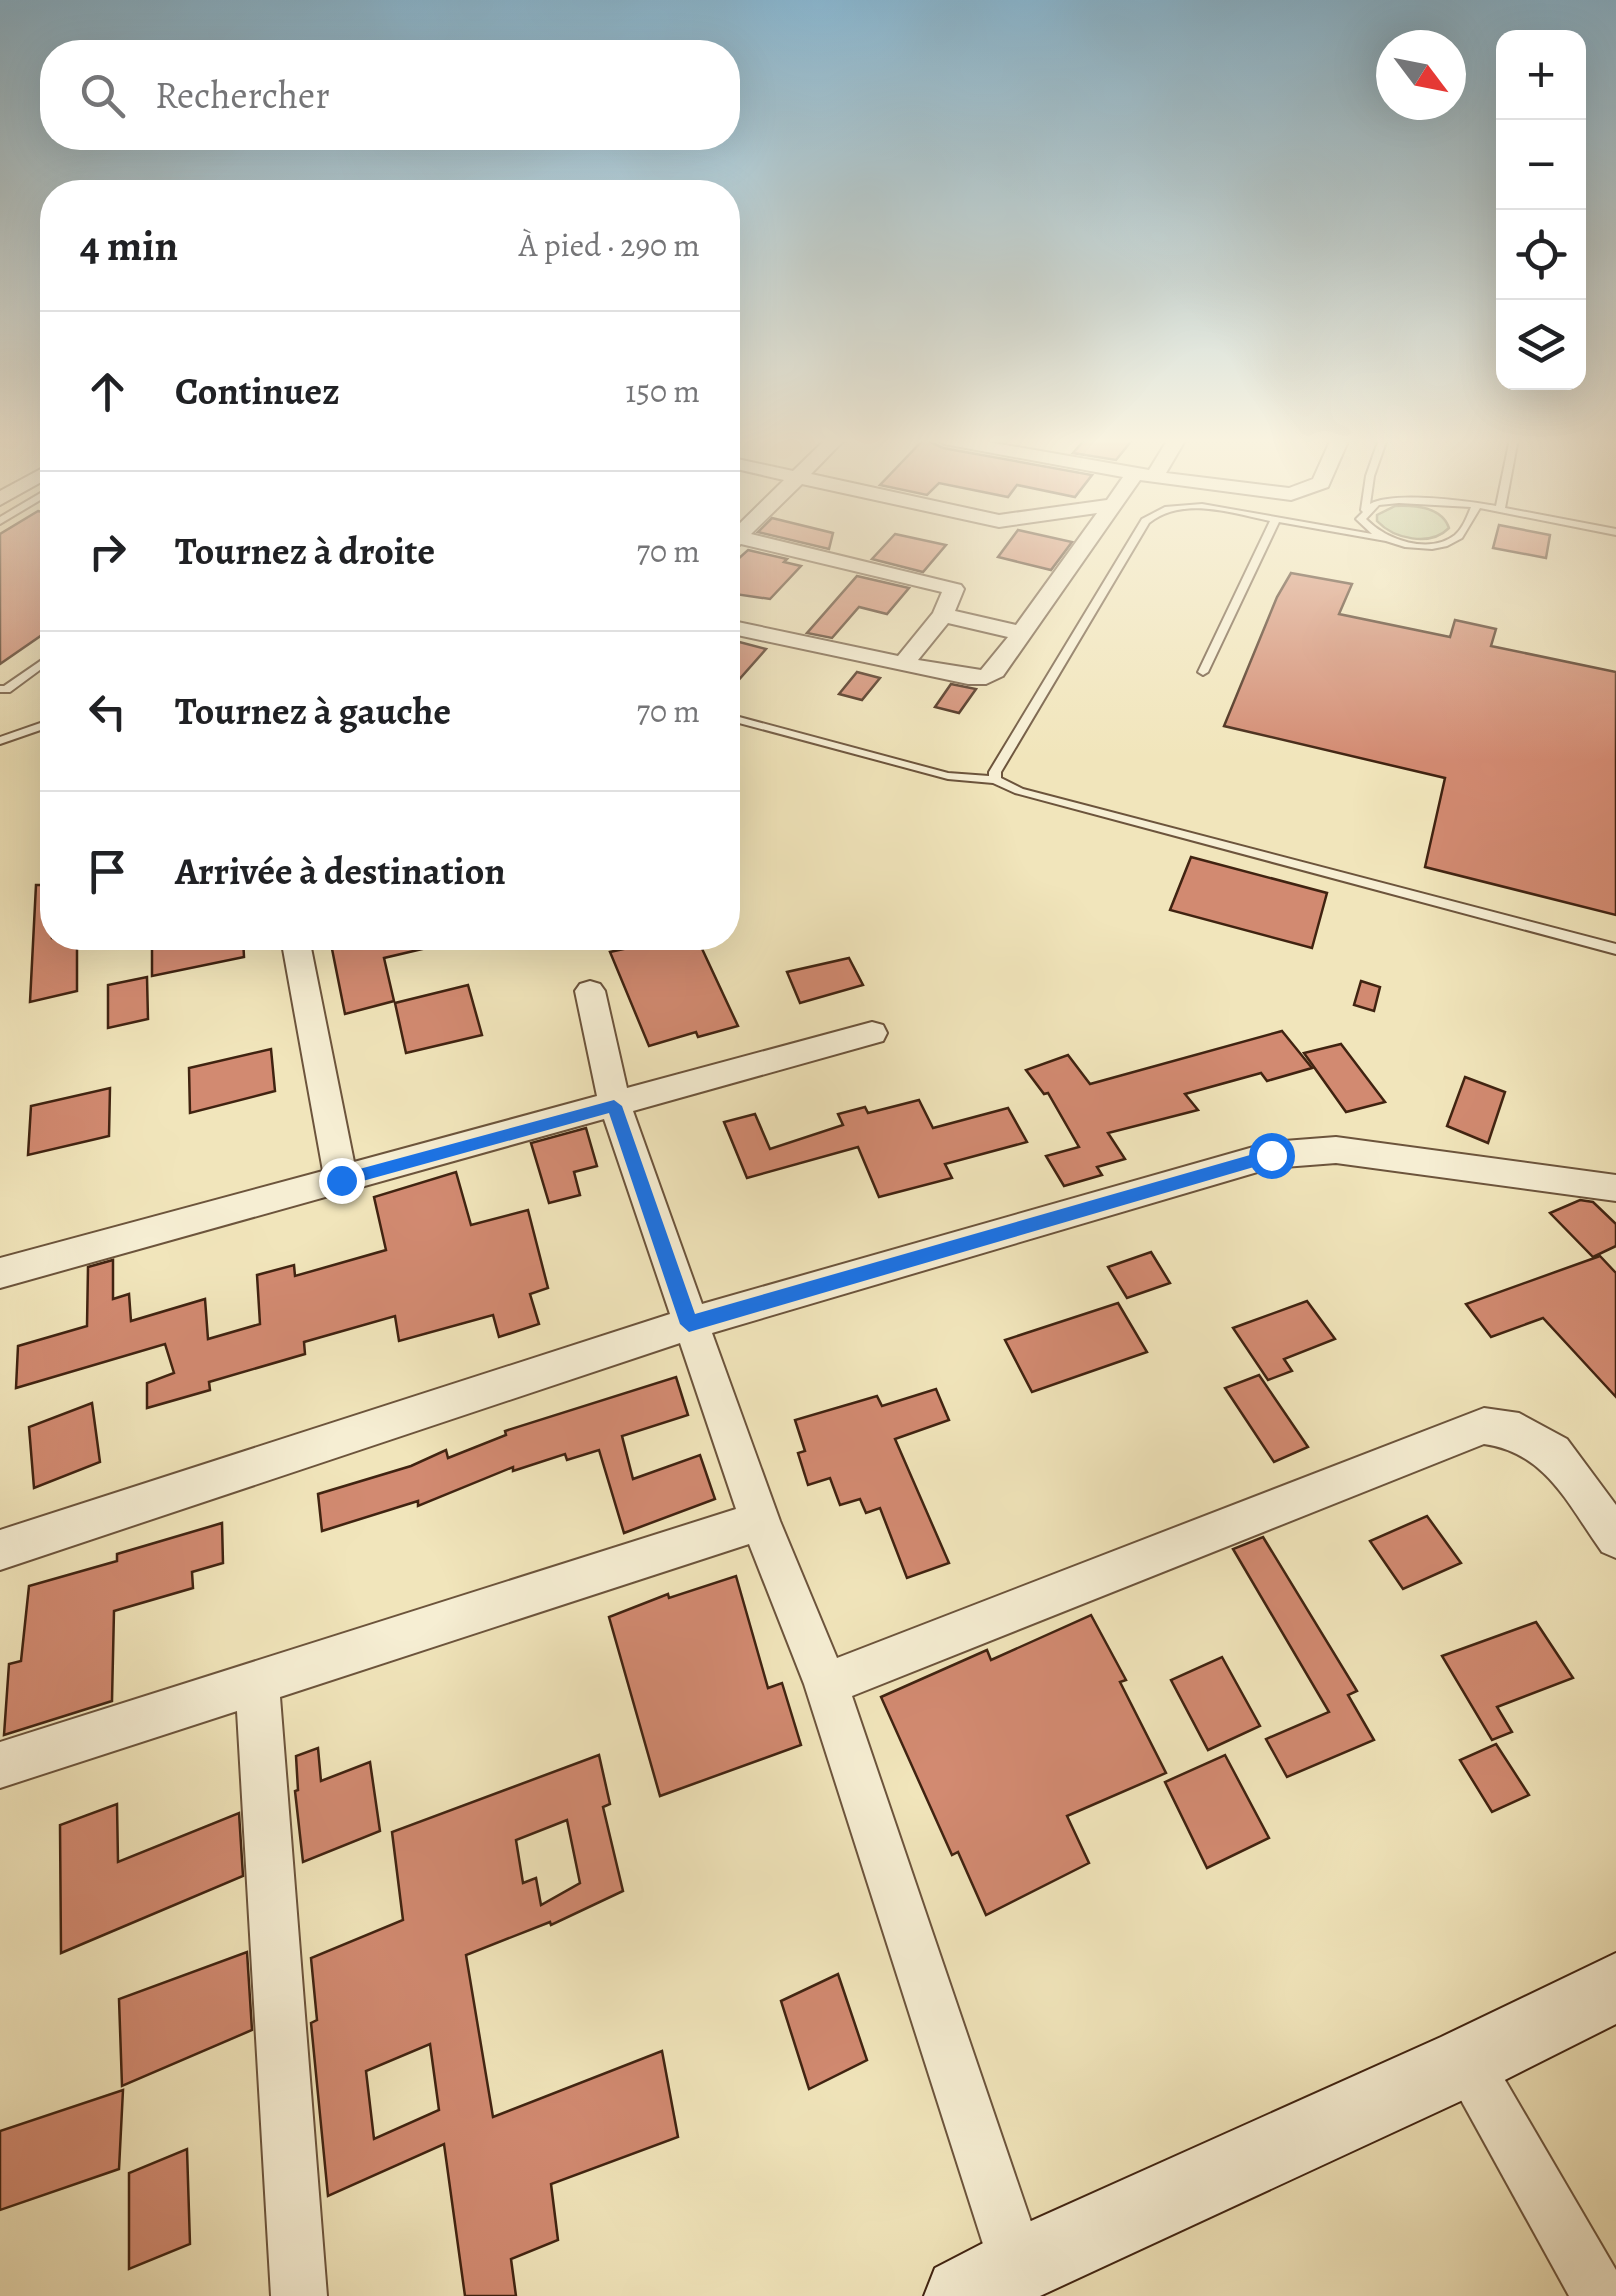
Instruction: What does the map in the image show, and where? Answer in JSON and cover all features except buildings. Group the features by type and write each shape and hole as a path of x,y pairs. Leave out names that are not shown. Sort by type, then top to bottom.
{"street":[{"path":"761,546 954,589 942,615 904,663"},
{"path":"740,629 968,677 986,677 1084,546"},
{"path":"942,615 1021,634"},
{"path":"296,950 341,1180"},
{"path":"590,990 614,1106 760,1521 826,1684 991,2281 1466,2062 1616,1987"},
{"path":"0,1273 872,1033"},
{"path":"0,1550 689,1324 1271,1155 1336,1150 1616,1188"},
{"path":"826,1684 1484,1426 1519,1430 1553,1452 1616,1538"},
{"path":"0,1765 760,1521"},
{"path":"258,1682 299,2296"},
{"path":"1466,2062 1600,2296"}],"lane":[{"path":"996,780 995,772 1130,546"},
{"path":"1204,672 1263,546"},
{"path":"0,688 6,690 40,665"},
{"path":"740,720 948,776 996,780 1020,791 1616,950"},
{"path":"0,742 40,727"}],"route":[{"path":"341,1180 614,1106 689,1324 1271,1155"}]}
